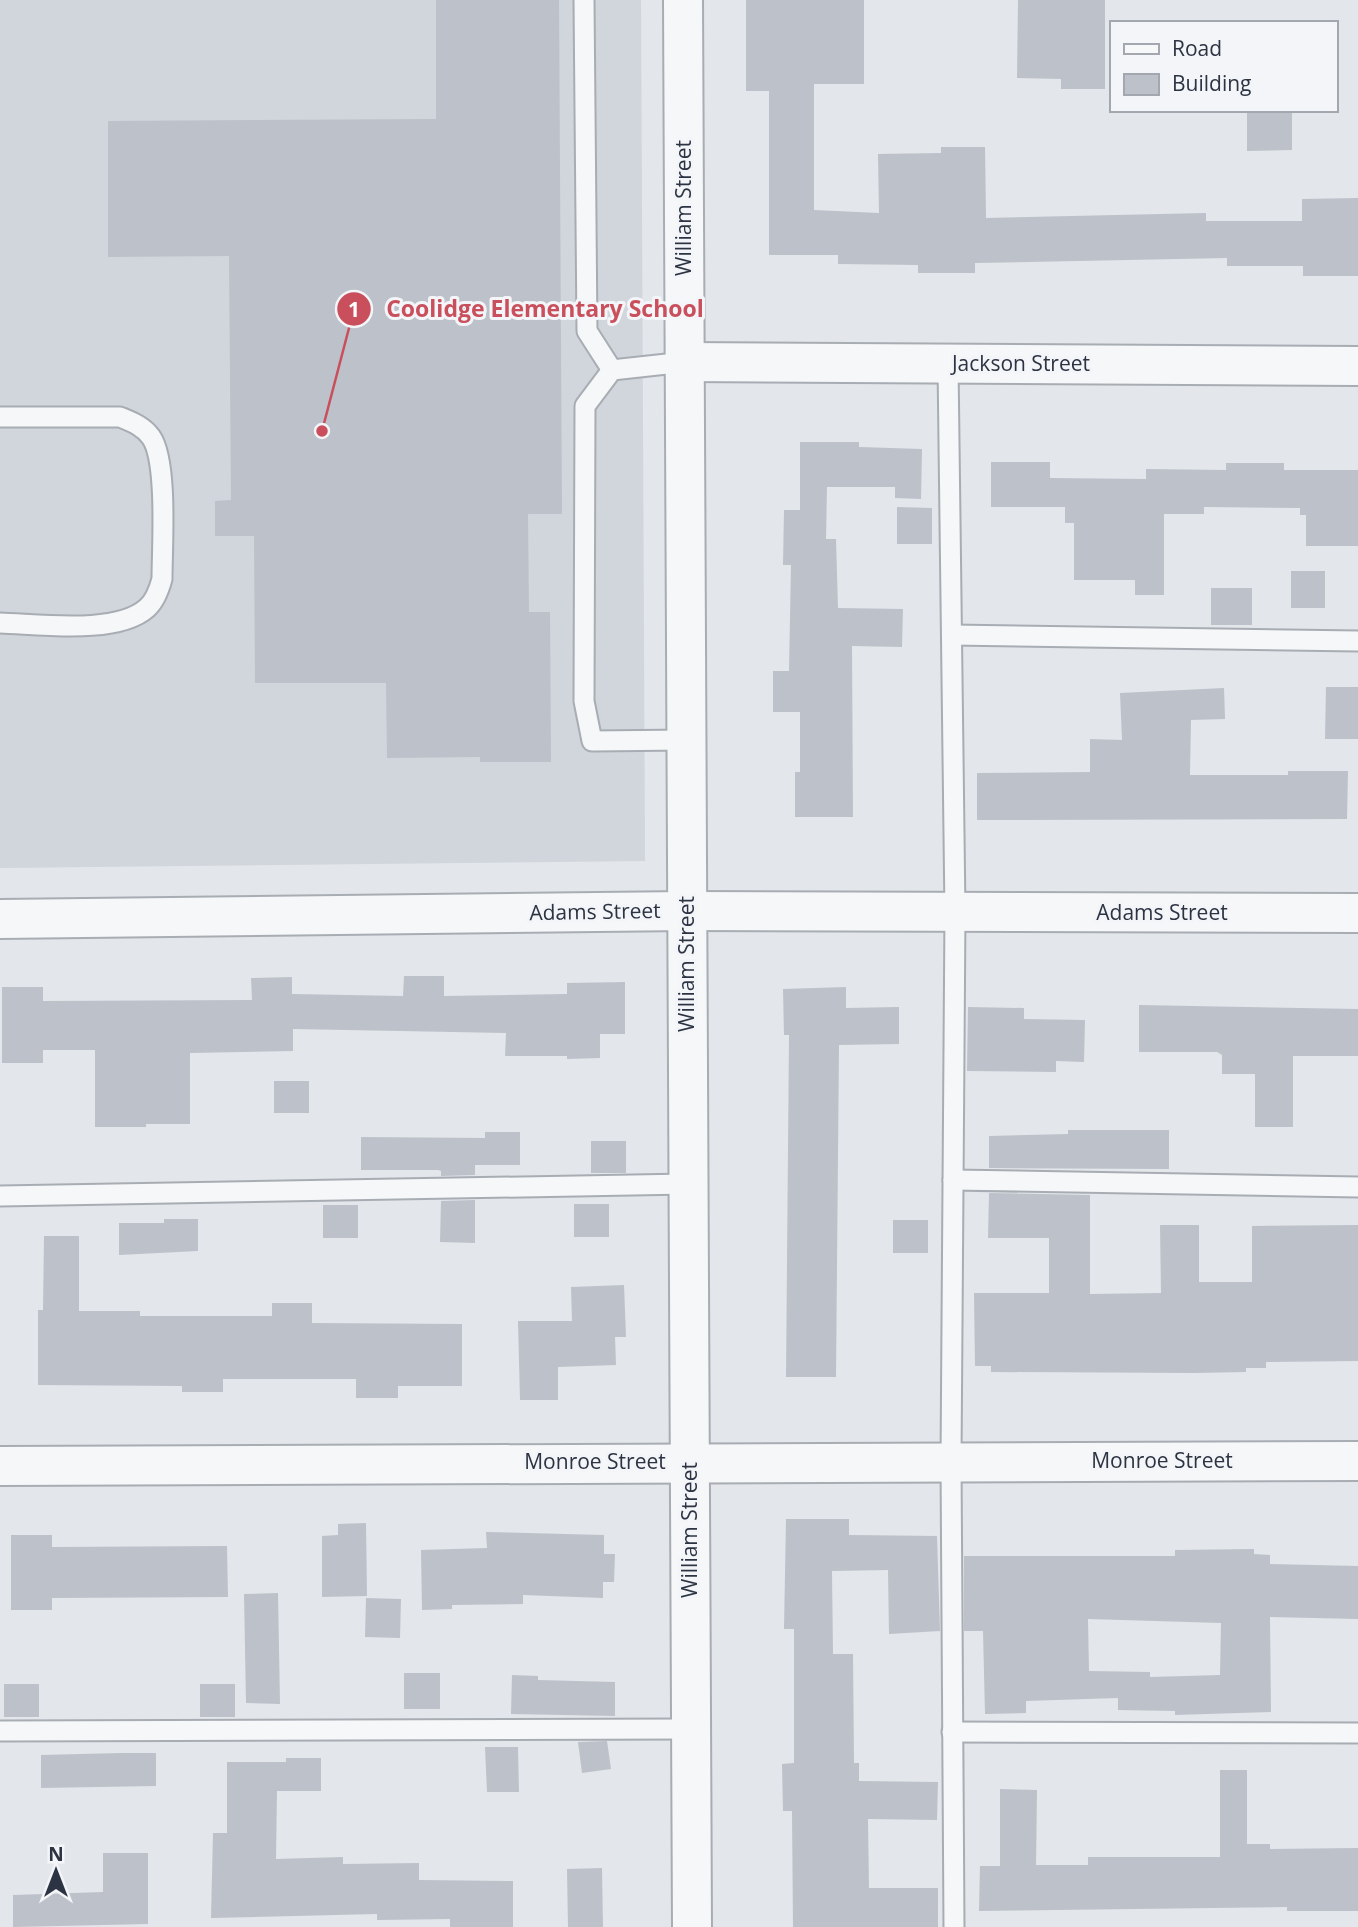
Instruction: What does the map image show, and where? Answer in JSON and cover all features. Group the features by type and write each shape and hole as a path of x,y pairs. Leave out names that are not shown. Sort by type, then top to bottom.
{"street":[{"name":"William Street","path":"682,0 692,1927"},
{"name":"Jackson Street","path":"685,362 1358,366"},
{"name":"Adams Street","path":"0,919 687,911 1358,914"},
{"name":"Monroe Street","path":"0,1465 1358,1461"}],"lane":[{"path":"584,0 587,331 612,370"},
{"path":"685,362 612,370 585,406 584,701 592,741 686,740"},
{"path":"948,364 955,912 951,1461 954,1927"},
{"path":"0,417 120,417 137,423 150,435 161,462 162,579 147,608 128,620 109,624 0,623"},
{"path":"952,635 1358,641"},
{"path":"953,1180 1358,1188"},
{"path":"0,1196 688,1184"},
{"path":"0,1731 691,1728"},
{"path":"953,1732 1358,1733"}],"shaded area":[{"path":"0,0 641,0 645,861 0,868"}],"building":[{"path":"436,0 559,0 562,514 528,514 529,612 550,612 551,762 480,762 480,757 387,758 386,683 255,683 254,536 215,536 215,501 231,500 229,256 108,257 108,121 436,119"},
{"path":"746,0 864,0 864,84 814,84 814,210 879,213 878,154 941,153 941,147 985,147 986,218 1206,213 1206,221 1302,221 1302,199 1358,198 1358,276 1303,276 1303,266 1227,266 1227,258 975,263 975,273 918,273 918,265 838,264 838,255 769,255 769,91 746,91"},
{"path":"1018,0 1105,0 1105,89 1061,89 1061,79 1017,78"},
{"path":"1247,112 1292,112 1292,150 1247,151"},
{"path":"800,442 859,442 859,447 922,449 921,499 895,498 895,487 827,487 826,539 836,539 838,608 903,609 902,647 852,646 853,817 795,817 795,772 800,772 800,712 773,712 773,671 789,671 791,565 783,565 784,510 800,510"},
{"path":"991,462 1050,462 1050,478 1146,479 1146,469 1226,470 1226,463 1284,463 1284,470 1358,470 1358,546 1306,546 1306,515 1300,515 1300,508 1204,507 1204,514 1164,514 1164,595 1135,595 1135,580 1074,580 1074,523 1065,523 1065,507 991,507"},
{"path":"897,507 932,508 932,544 897,544"},
{"path":"1291,571 1325,571 1325,608 1291,608"},
{"path":"1211,588 1252,588 1252,625 1211,625"},
{"path":"1326,687 1358,687 1358,739 1325,739"},
{"path":"1224,688 1225,719 1191,720 1190,775 1288,775 1288,771 1348,771 1347,819 977,820 977,773 1090,772 1090,739 1122,740 1120,693"},
{"path":"404,976 444,976 444,996 567,994 567,983 625,982 625,1034 600,1034 600,1058 567,1059 567,1056 505,1056 506,1033 293,1029 293,1051 190,1053 190,1124 146,1124 146,1127 95,1127 95,1050 43,1050 43,1063 2,1063 2,987 43,987 43,1001 252,1000 251,978 292,977 292,994 403,996"},
{"path":"846,987 846,1008 899,1007 899,1044 839,1045 836,1377 786,1377 789,1035 784,1035 783,989"},
{"path":"1139,1005 1358,1009 1358,1056 1293,1056 1293,1127 1255,1127 1255,1074 1222,1074 1222,1055 1217,1052 1139,1052"},
{"path":"968,1007 1024,1008 1024,1019 1085,1020 1084,1062 1056,1061 1056,1072 967,1071"},
{"path":"274,1081 309,1081 309,1113 274,1113"},
{"path":"1068,1130 1169,1130 1169,1169 989,1168 989,1136 1068,1134"},
{"path":"485,1132 520,1132 520,1165 475,1165 475,1175 441,1176 441,1171 438,1170 361,1170 361,1137 485,1138"},
{"path":"591,1141 626,1141 626,1173 591,1173"},
{"path":"989,1193 1090,1195 1090,1294 1161,1293 1160,1225 1199,1225 1199,1282 1252,1282 1252,1226 1358,1225 1358,1361 1266,1362 1266,1368 1246,1368 1246,1372 1194,1373 991,1372 991,1366 975,1366 974,1293 1049,1293 1049,1238 988,1238"},
{"path":"475,1200 475,1243 440,1242 441,1201"},
{"path":"574,1204 609,1204 609,1237 574,1237"},
{"path":"323,1205 358,1205 358,1238 323,1238"},
{"path":"164,1219 198,1219 198,1251 119,1255 119,1223 164,1223"},
{"path":"893,1220 928,1220 928,1253 893,1253"},
{"path":"44,1236 79,1236 79,1311 140,1311 140,1316 272,1316 272,1303 312,1303 312,1323 462,1324 462,1386 398,1386 398,1398 356,1398 356,1379 223,1379 223,1392 182,1392 182,1386 38,1385 38,1310 43,1310"},
{"path":"624,1285 626,1337 615,1337 616,1365 558,1367 558,1400 520,1400 518,1321 572,1321 571,1287"},
{"path":"786,1519 849,1519 849,1535 937,1536 940,1631 889,1634 888,1570 832,1571 833,1654 853,1654 854,1763 859,1763 859,1781 938,1782 937,1820 868,1819 869,1888 938,1888 938,1927 793,1927 792,1811 783,1811 782,1764 794,1763 794,1629 784,1629"},
{"path":"366,1523 367,1596 322,1597 322,1536 338,1535 338,1524"},
{"path":"486,1532 604,1535 604,1554 615,1554 614,1582 603,1582 603,1598 523,1595 523,1604 452,1605 452,1609 422,1610 421,1550 487,1548"},
{"path":"11,1535 52,1535 52,1547 227,1546 228,1597 52,1598 52,1610 11,1610"},
{"path":"1254,1549 1254,1554 1270,1555 1270,1564 1358,1566 1358,1619 1270,1617 1271,1712 1175,1715 1175,1711 1118,1710 1118,1698 1026,1701 1026,1713 985,1714 983,1631 964,1631 964,1556 1175,1556 1175,1550","holes":["1088,1619 1221,1623 1220,1675 1150,1677 1150,1672 1089,1671"]},
{"path":"278,1593 280,1704 246,1703 244,1594"},
{"path":"366,1598 401,1599 400,1638 365,1637"},
{"path":"404,1673 440,1673 440,1709 404,1709"},
{"path":"512,1675 538,1676 538,1680 615,1682 615,1716 511,1714"},
{"path":"4,1684 39,1684 39,1717 4,1717"},
{"path":"200,1684 235,1684 235,1717 200,1717"},
{"path":"607,1741 611,1769 582,1773 578,1742"},
{"path":"485,1747 518,1747 519,1792 487,1792"},
{"path":"156,1753 156,1786 41,1788 41,1755"},
{"path":"286,1758 321,1758 321,1791 277,1791 276,1859 343,1857 343,1864 419,1863 419,1880 513,1881 513,1927 450,1927 450,1919 377,1920 377,1914 211,1918 213,1833 227,1833 227,1762 286,1762"},
{"path":"1220,1770 1247,1770 1247,1844 1270,1844 1270,1849 1358,1848 1358,1911 1287,1911 1287,1907 979,1911 980,1866 1000,1866 1000,1789 1037,1790 1036,1865 1088,1865 1088,1857 1220,1857"},
{"path":"103,1853 148,1853 148,1924 13,1927 13,1895 103,1892"},
{"path":"602,1868 603,1927 568,1927 567,1869"}],"place":[{"name":"Coolidge Elementary School","path":"322,431"}]}
